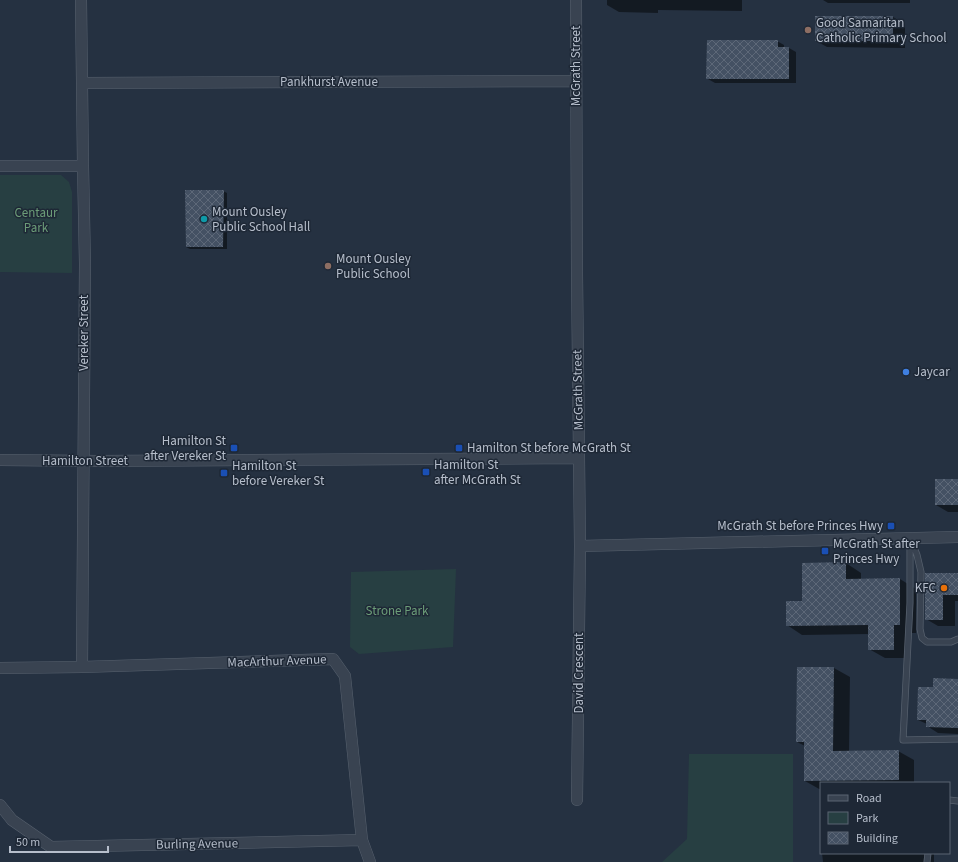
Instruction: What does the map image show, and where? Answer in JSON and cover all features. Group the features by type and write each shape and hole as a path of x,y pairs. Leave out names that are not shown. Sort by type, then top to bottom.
{"street":[{"name":"Vereker Street","path":"81,0 85,264 82,667"},
{"name":"McGrath Street","path":"576,0 578,458 580,546"},
{"name":"Pankhurst Avenue","path":"82,83 576,81"},
{"path":"0,166 83,166"},
{"name":"Hamilton Street","path":"0,460 106,461 578,458"},
{"path":"580,546 958,537"},
{"name":"David Crescent","path":"578,800 580,546"},
{"name":"MacArthur Avenue","path":"82,667 332,659 345,676 362,840"},
{"path":"0,668 82,667"},
{"name":"Burling Avenue","path":"0,805 12,820 51,847 362,840"},
{"path":"362,840 370,862"}],"lane":[{"path":"910,538 917,555 921,572 920,629 922,638 927,642 951,642 958,639"},
{"path":"910,538 910,603 903,740 958,739"}],"green space":[{"name":"Centaur Park","path":"0,175 61,175 69,182 72,192 72,273 0,272"},
{"name":"Strone Park","path":"456,569 453,647 359,654 350,647 351,572"},
{"path":"689,754 793,754 793,862 662,862 687,839"}],"building":[{"path":"815,16 893,16 893,41 815,41"},
{"path":"707,40 778,40 778,47 789,47 789,79 706,79"},
{"name":"Mount Ousley Public School Hall","path":"185,190 224,190 223,247 186,247"},
{"path":"935,479 958,479 958,505 935,505"},
{"path":"846,562 846,579 900,578 900,625 894,625 894,650 868,650 868,625 786,626 786,601 802,601 802,563"},
{"path":"925,573 958,573 958,595 943,595 943,620 925,620"},
{"path":"797,667 834,667 833,751 899,750 899,780 804,781 804,742 796,742"},
{"path":"933,678 958,679 958,728 926,727 926,720 917,720 918,687 933,687"}],"place":[{"name":"Good Samaritan Catholic Primary School","path":"808,30"},
{"name":"Mount Ousley Public School Hall","path":"204,219"},
{"name":"Mount Ousley Public School","path":"328,266"},
{"name":"Jaycar","path":"906,372"},
{"name":"Hamilton St after Vereker St","path":"234,448"},
{"name":"Hamilton St before McGrath St","path":"459,448"},
{"name":"Hamilton St after McGrath St","path":"426,472"},
{"name":"Hamilton St before Vereker St","path":"224,473"},
{"name":"McGrath St before Princes Hwy","path":"891,526"},
{"name":"McGrath St after Princes Hwy","path":"825,551"},
{"name":"KFC","path":"944,588"}]}
